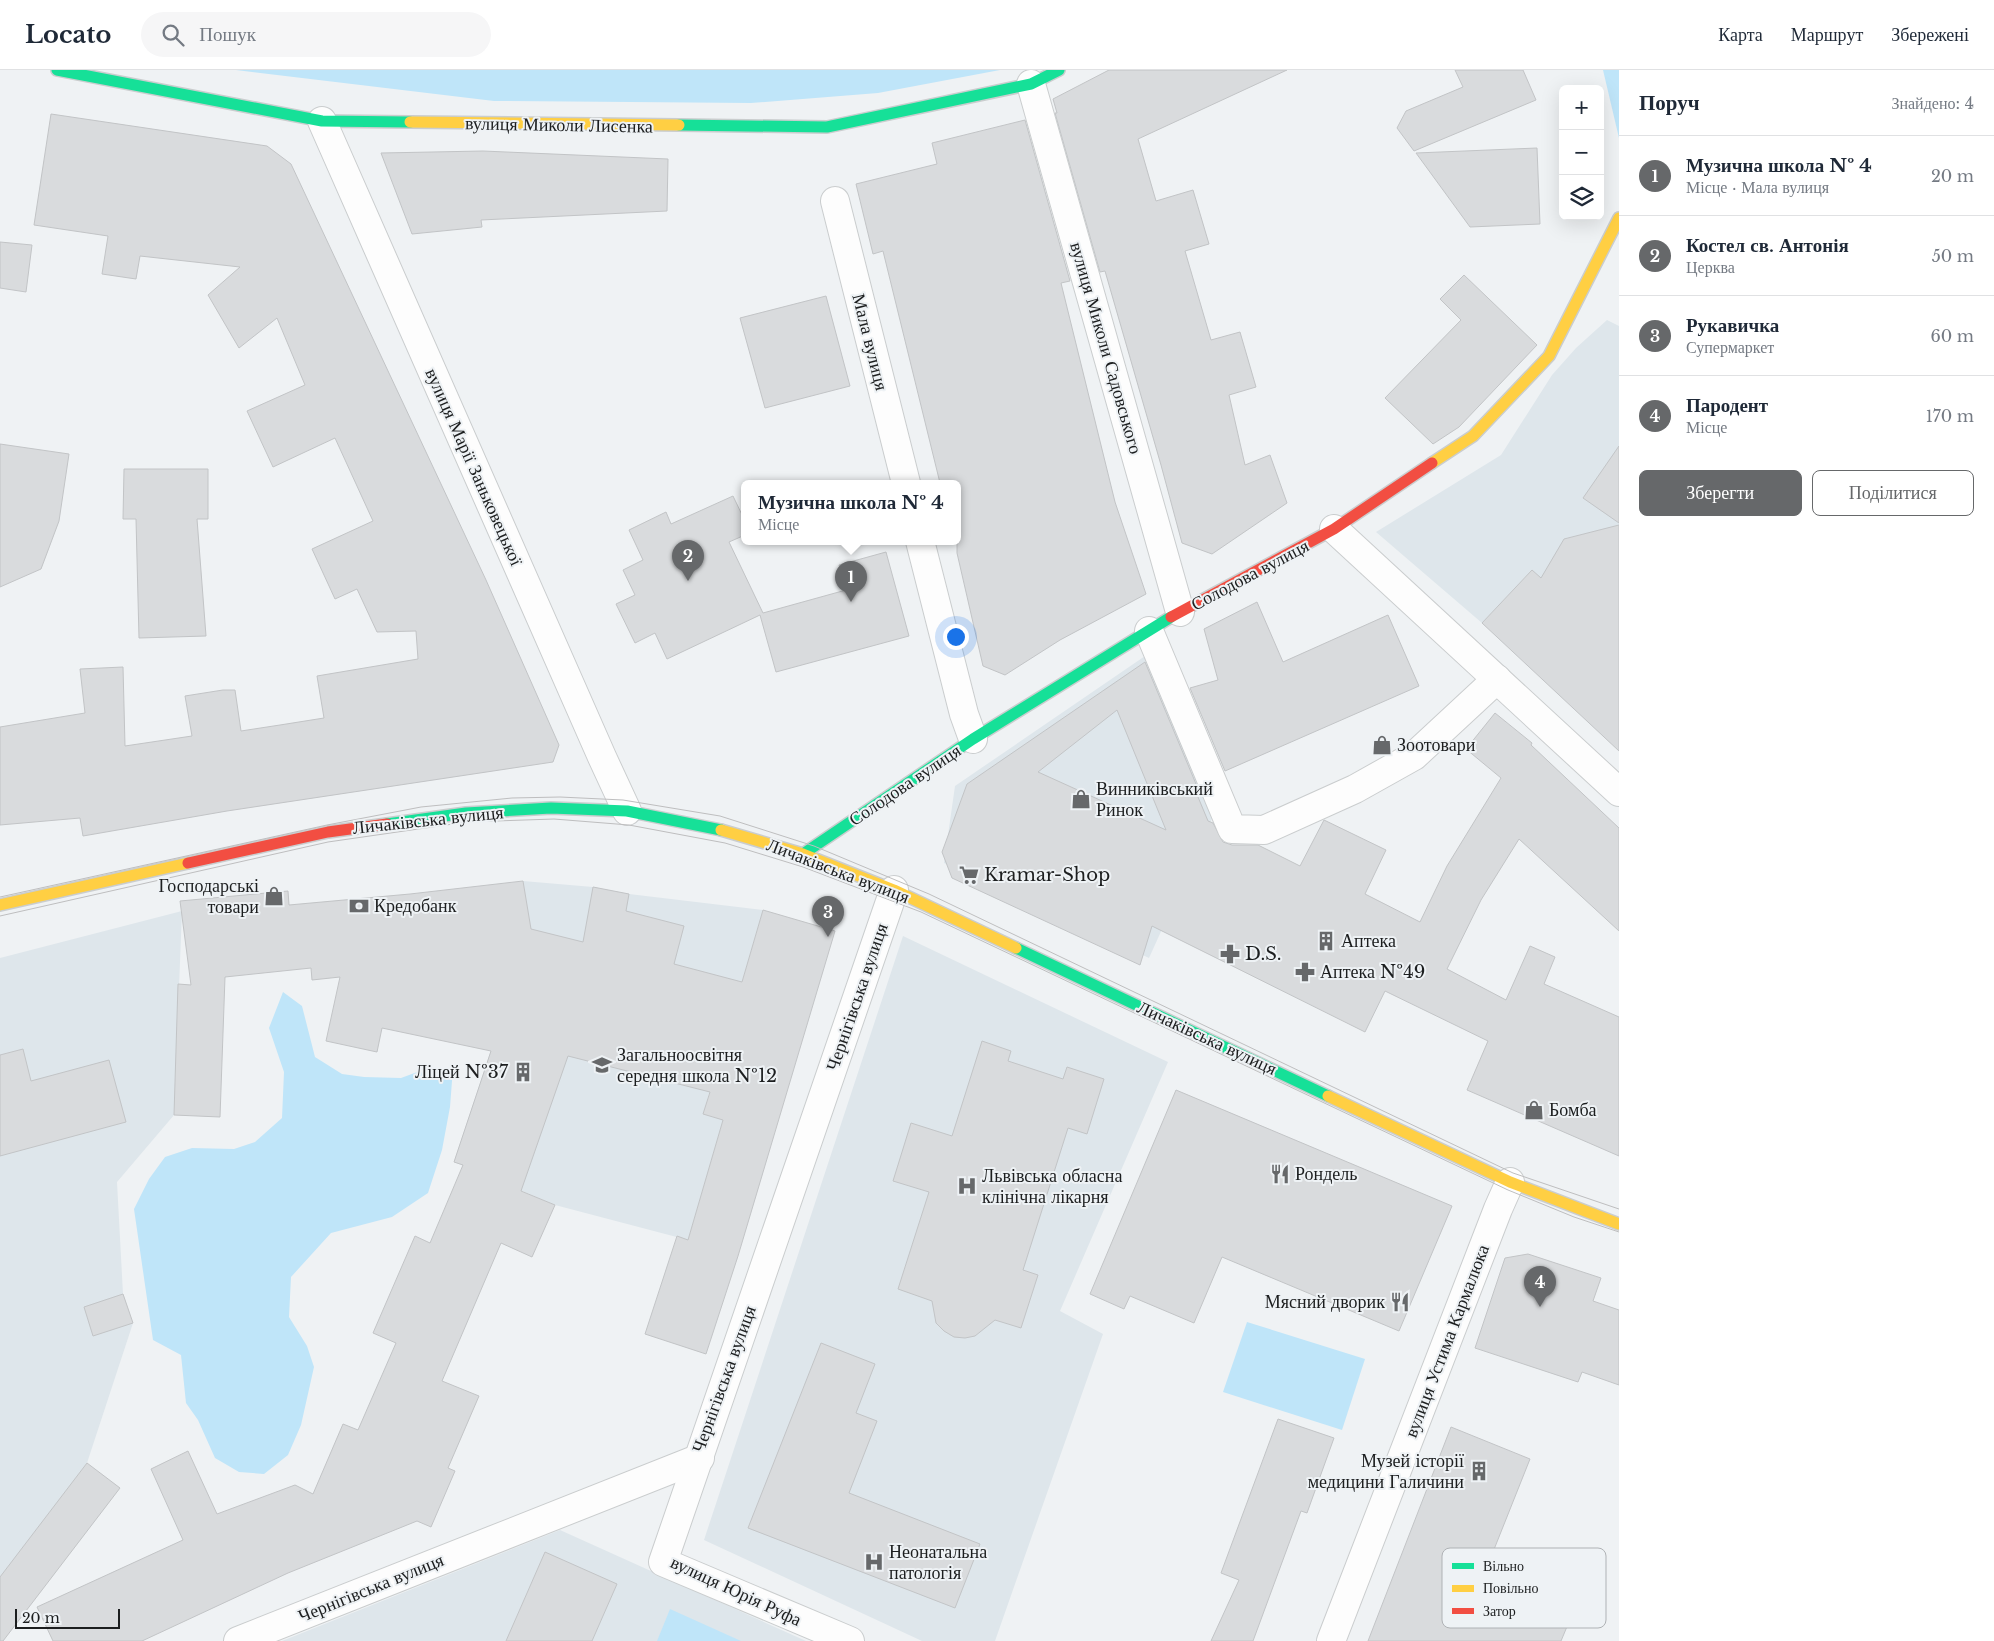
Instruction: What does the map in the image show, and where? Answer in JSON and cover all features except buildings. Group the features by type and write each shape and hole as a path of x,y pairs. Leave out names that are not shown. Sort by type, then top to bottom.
{"street":[{"name":"вулиця Миколи Лисенка","path":"57,70 322,121 827,127 1031,84 1059,70"},
{"name":"вулиця Миколи Садовського","path":"1031,84 1180,612"},
{"name":"вулиця Марії Заньковецької","path":"322,121 627,811"},
{"name":"Мала вулиця","path":"835,202 905,480"},
{"name":"Солодова вулиця","path":"803,854 972,739 1180,612 1334,529 1473,436 1549,356 1619,218"},
{"path":"1334,529 1619,792"},
{"path":"921,545 972,739"},
{"path":"1150,631 1232,829 1264,830 1355,789 1414,756 1497,679"},
{"name":"Личаківська вулиця","path":"0,905 328,832 466,813 551,808 627,811 722,830 803,854 894,890 1510,1182 1619,1224"},
{"name":"Чернігівська вулиця","path":"238,1641 700,1458 894,890"},
{"name":"вулиця Устима Кармалюка","path":"1331,1641 1510,1182"},
{"name":"вулиця Юрія Руфа","path":"700,1458 663,1562 850,1641"}],"shaded area":[{"path":"236,70 1000,70 878,93 751,103 494,101"},
{"path":"1603,70 1619,70 1619,138"},
{"path":"1607,320 1619,326 1619,653 1532,570 1482,623 1376,532 1501,455 1552,375 1576,348"},
{"name":"Винниківський Ринок","path":"1148,654 1215,812 1149,958 944,863 955,786"},
{"name":"Загальноосвітня середня школа №12","path":"523,881 593,887 629,894 763,910 703,1114 723,1120 688,1240 555,1205 454,1162 531,929"},
{"path":"182,911 174,1115 117,1182 123,1294 133,1323 87,1463 0,1577 0,958"},
{"name":"Львівська обласна клінічна лікарня","path":"903,936 1168,1062 1060,1311 1103,1334 995,1641 922,1641 704,1540"},
{"path":"283,992 302,1006 315,1057 342,1074 364,1077 401,1078 420,1071 453,1068 450,1107 442,1150 428,1193 392,1217 331,1233 291,1277 289,1317 307,1346 314,1367 301,1425 288,1455 264,1474 239,1472 215,1458 198,1420 186,1403 181,1355 153,1340 134,1209 149,1179 165,1157 192,1148 234,1149 255,1142 282,1118 284,1072 269,1028"},
{"path":"1247,1322 1365,1359 1342,1430 1223,1392"},
{"path":"560,1530 806,1641 282,1641"},
{"path":"670,1609 741,1641 657,1641"}],"tram line":[{"path":"0,897 327,825 421,807 512,798 560,797 623,800 720,816 814,846 929,894 1513,1173 1619,1209"},
{"path":"0,916 328,842 467,822 554,819 629,825 725,843 803,867 921,912 1508,1190 1574,1217 1619,1232"}],"traffic: fast":[{"path":"57,70 322,121 410,122"},
{"path":"679,125 827,127 1031,84 1059,70"},
{"path":"803,854 973,739 1171,617"},
{"path":"387,824 466,813 551,808 627,811 721,830"},
{"path":"1016,948 1328,1096"}],"traffic: slow":[{"path":"410,122 679,125"},
{"path":"1432,463 1473,436 1549,356 1619,218"},
{"path":"721,830 803,854 894,890 1016,948"},
{"path":"0,905 188,863"},
{"path":"1328,1096 1510,1182 1619,1224"}],"traffic: jam":[{"path":"1171,617 1334,529 1432,463"},
{"path":"188,863 328,832 387,824"}],"place":[{"name":"Костел св. Антонія","path":"688,581"},
{"name":"Музична школа № 4","path":"851,602"},
{"name":"Зоотовари","path":"1382,745"},
{"name":"Винниківський Ринок","path":"1081,799"},
{"name":"Kramar-Shop","path":"969,875"},
{"name":"Господарські товари","path":"274,896"},
{"name":"Кредобанк","path":"359,906"},
{"name":"Рукавичка","path":"828,937"},
{"name":"Аптека","path":"1326,941"},
{"name":"D.S.","path":"1230,954"},
{"name":"Аптека №49","path":"1305,972"},
{"name":"Загальноосвітня середня школа №12","path":"602,1065"},
{"name":"Ліцей №37","path":"523,1072"},
{"name":"Бомба","path":"1534,1110"},
{"name":"Рондель","path":"1280,1174"},
{"name":"Львівська обласна клінічна лікарня","path":"967,1186"},
{"name":"Мясний дворик","path":"1400,1302"},
{"name":"Пародент","path":"1540,1307"},
{"name":"Музей історії медицини Галичини","path":"1479,1471"},
{"name":"Неонатальна патологія","path":"874,1562"}]}
